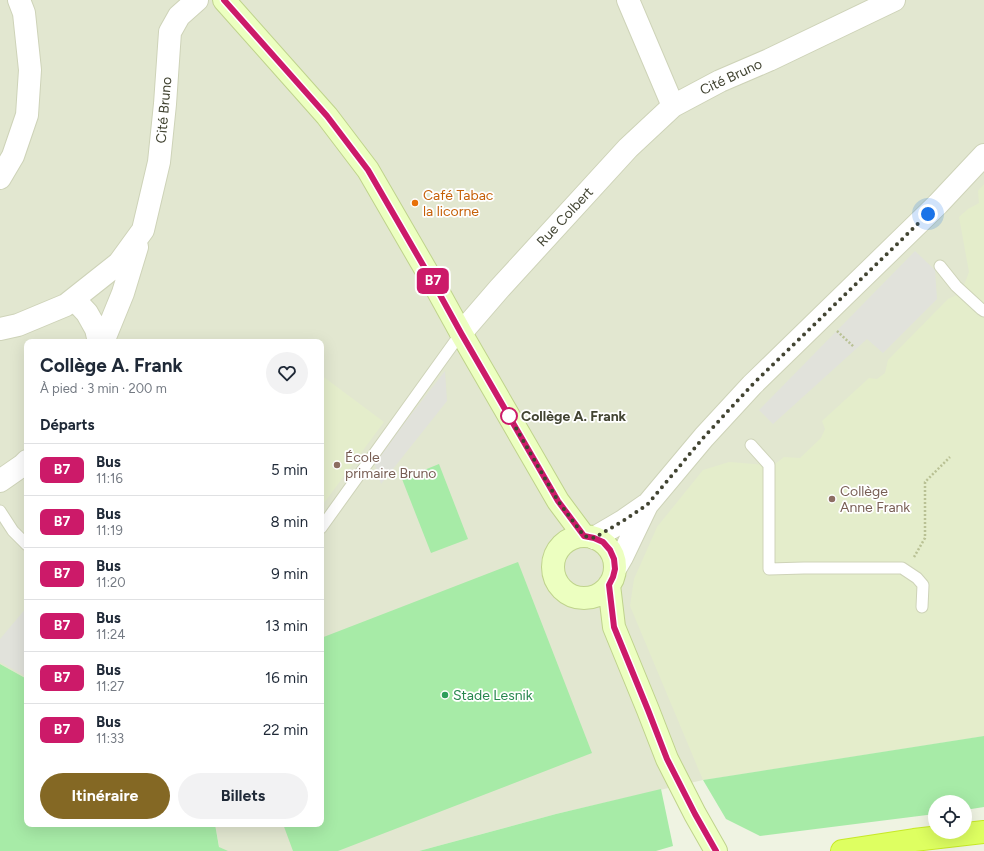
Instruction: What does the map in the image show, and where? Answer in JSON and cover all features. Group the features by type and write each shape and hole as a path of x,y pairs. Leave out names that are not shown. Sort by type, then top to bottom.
{"highway":[{"path":"842,851 914,840 984,832"}],"street":[{"path":"0,178 13,156 27,116 30,70 24,14 19,0"},
{"name":"Cité Bruno","path":"104,339 123,293 143,230 159,162 166,104 170,32 179,16 198,0"},
{"path":"224,0 327,116 368,170 558,501 589,537"},
{"path":"628,0 673,106"},
{"name":"Cité Bruno","path":"673,106 720,81 769,60 894,0"},
{"name":"Rue Colbert","path":"461,333 499,289 628,148 673,106"},
{"path":"578,598 590,598 600,594 612,577 647,505 704,437 752,385 938,204 984,155"},
{"name":"Cité Bruno","path":"0,329 18,325 66,306 119,263 143,230"},
{"path":"74,299 87,313 96,329 98,339"},
{"path":"0,481 24,465"},
{"path":"558,501 558,549"},
{"path":"589,537 623,521 647,505"},
{"path":"614,627 578,598 568,594 560,588 555,579 552,569 554,558 558,549 569,539 576,537 589,537 603,542 610,550 614,559 612,577 614,627 667,759 716,851"}],"lane":[{"path":"940,266 956,286 984,311"},
{"path":"324,524 461,333"},
{"path":"751,445 769,465 769,569 902,568 917,578 923,585 922,607"},
{"path":"0,511 14,531 24,542"}],"path":[{"path":"921,544 925,538 926,482 950,457"}],"shaded area":[{"path":"0,0 984,0 984,736 703,780 556,814 419,851 220,851 216,827 324,827 324,339 24,339 24,677 0,664"},
{"name":"Collège Anne Frank","path":"984,184 984,736 703,780 630,606 634,579 657,527 703,470 729,462 769,465 775,464 784,457 800,458 821,438 825,429 822,421 869,378 877,379 885,373 888,360 948,299 961,293 969,272 959,217 968,209 979,203 978,191"},
{"path":"915,251 935,270 937,299 883,353 867,339 773,424 759,410"},
{"path":"445,371 447,401 381,484 374,462"},
{"name":"École primaire Bruno","path":"324,377 384,422 324,503"},
{"path":"24,611 24,675 0,662 0,639"}],"green space":[{"path":"439,464 468,539 431,553 402,479"},
{"name":"Stade Lesnik","path":"518,562 592,753 338,851 293,851 284,827 324,827 324,637"},
{"path":"0,664 24,677 24,827 216,827 219,847 228,851 0,851"},
{"path":"984,736 984,807 972,809 972,795 928,795 928,815 760,836 726,819 703,780"},
{"path":"661,789 673,846 656,851 419,851 556,814"}],"bus line":[{"name":"B7","path":"224,0 327,116 368,170 558,501 584,536 603,542 610,550 614,559 615,569 609,585 614,627 667,759 716,851"}],"place":[{"name":"Café Tabac la licorne","path":"415,203"},
{"name":"Collège A. Frank","path":"509,416"},
{"name":"École primaire Bruno","path":"337,465"},
{"name":"Collège Anne Frank","path":"832,499"},
{"name":"Stade Lesnik","path":"445,695"}],"route":[{"path":"509,416 558,501 584,536 594,538 647,505 704,437 752,385 928,214"}]}
